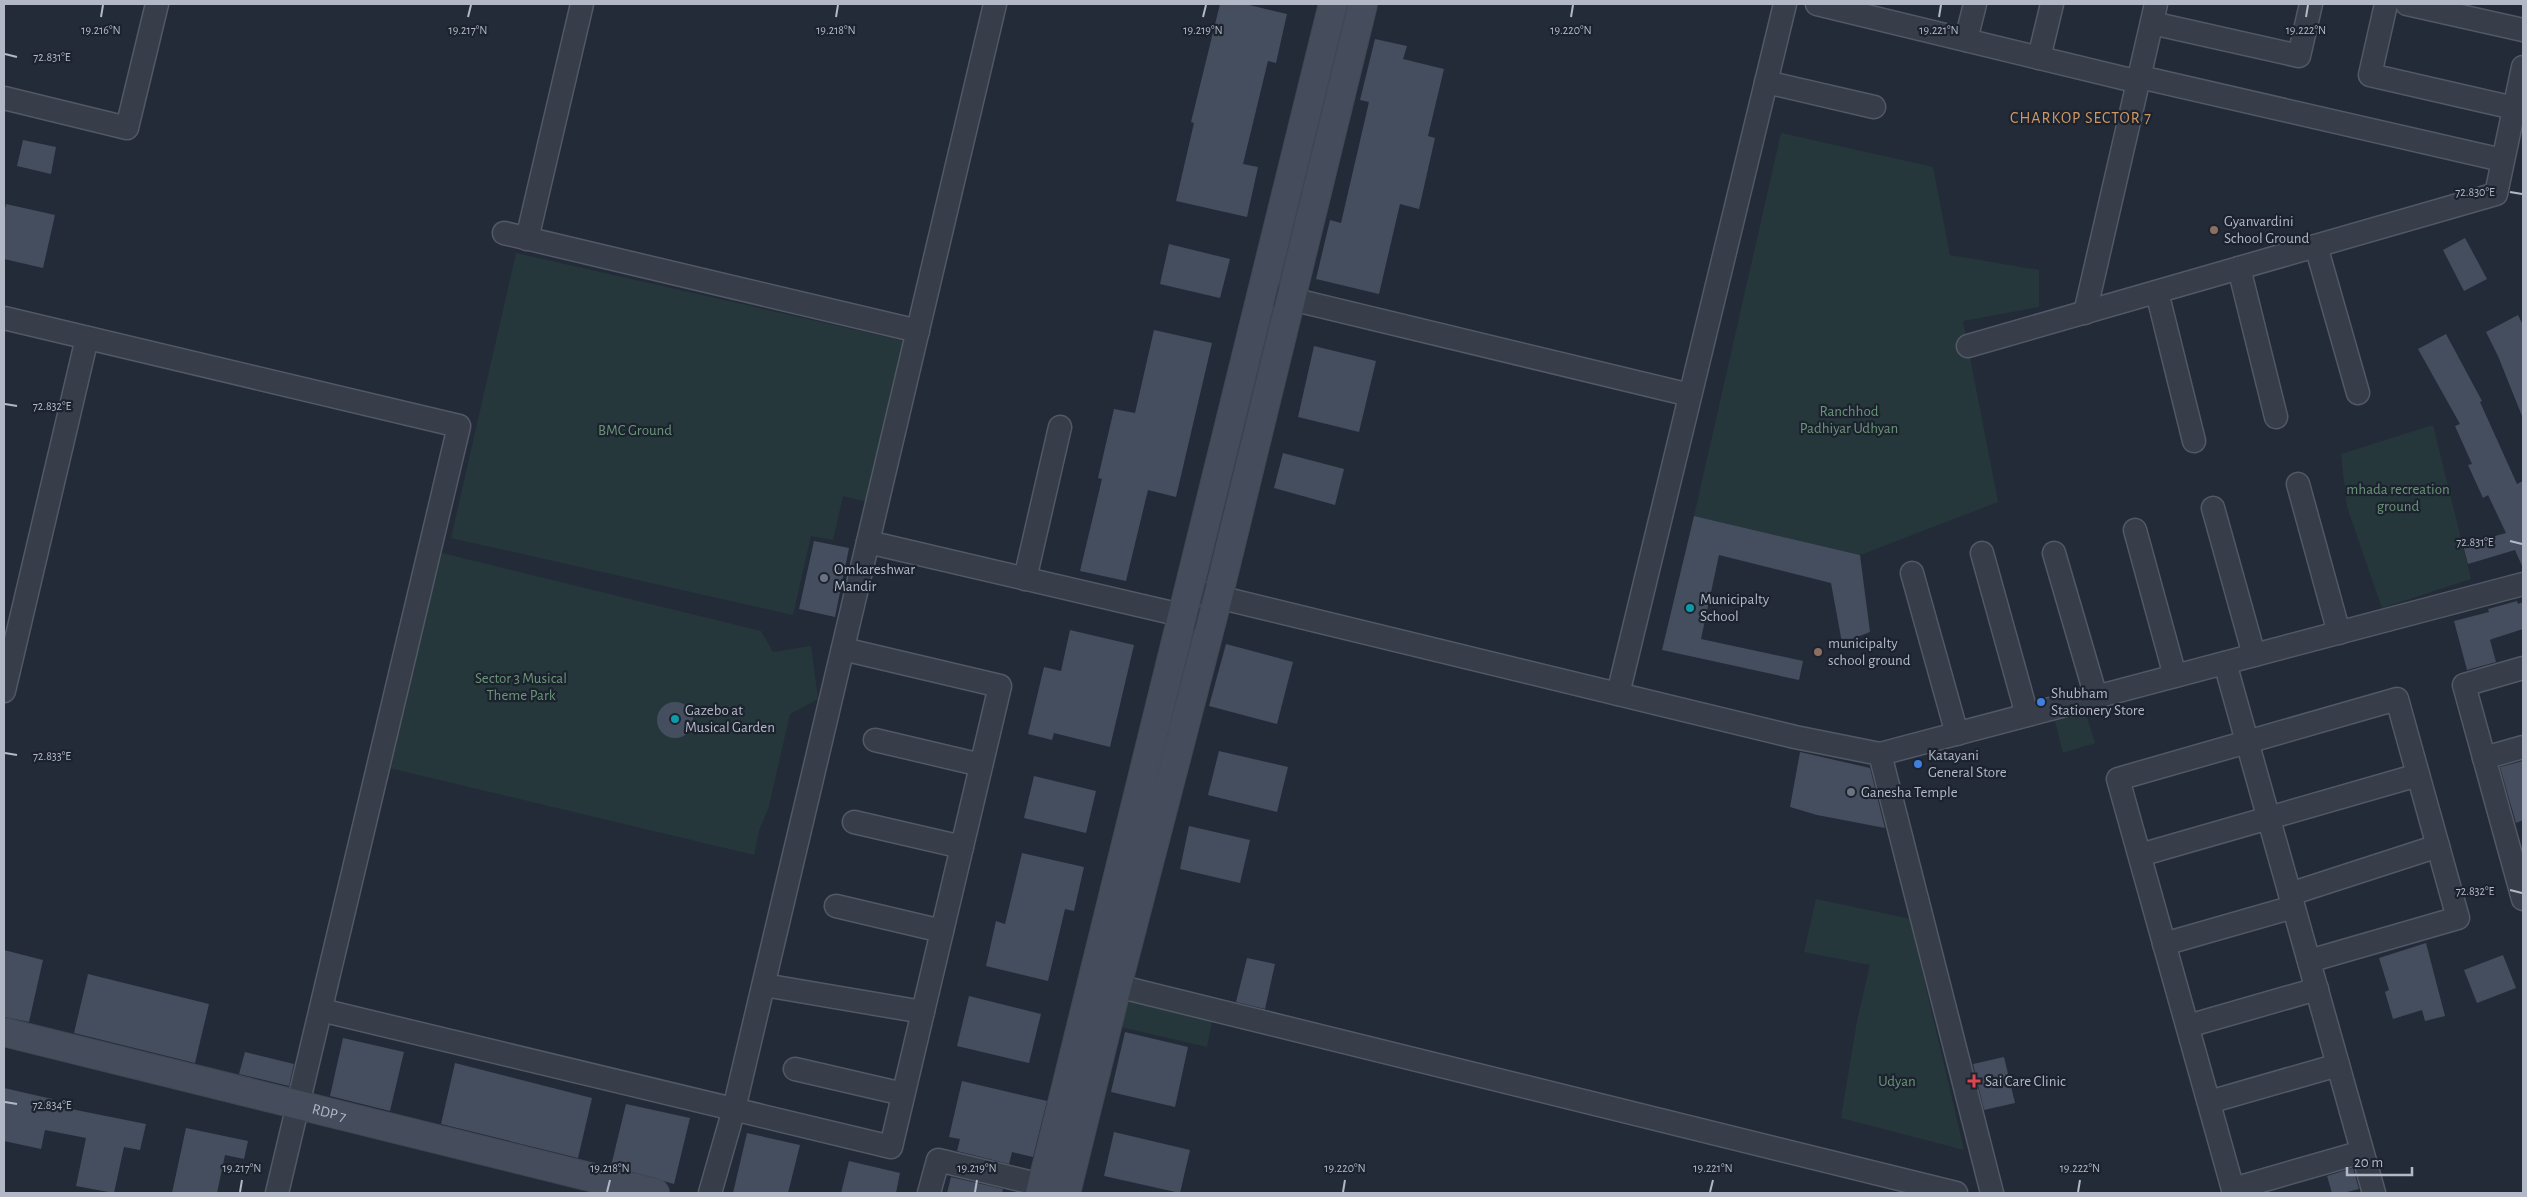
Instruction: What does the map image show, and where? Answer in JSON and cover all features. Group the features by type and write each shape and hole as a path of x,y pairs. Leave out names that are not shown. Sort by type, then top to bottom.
{"street":[{"path":"4,98 127,128 157,4"},
{"path":"527,239 582,4"},
{"path":"710,1193 734,1109 764,985 995,4"},
{"path":"929,1193 938,1160 1058,1191 1105,983 1182,616 1333,4"},
{"path":"1105,983 1215,610 1363,4"},
{"path":"1618,694 1785,4"},
{"path":"1817,4 1899,13 1966,40 2039,58 2502,160"},
{"path":"1966,40 1975,4"},
{"path":"2039,58 2052,4"},
{"path":"2085,313 2154,13 2299,56 2311,4"},
{"path":"2386,4 2370,76 2514,108"},
{"path":"2407,4 2523,30"},
{"path":"1968,346 2496,194 2523,67"},
{"path":"1766,82 1874,106"},
{"path":"504,233 918,331"},
{"path":"2316,246 2358,393"},
{"path":"2239,268 2276,417"},
{"path":"1262,292 1690,395"},
{"path":"2157,292 2194,440"},
{"path":"4,318 459,426 322,1010 277,1193"},
{"path":"4,691 87,338"},
{"path":"1025,579 1060,427"},
{"path":"2298,484 2339,633"},
{"path":"2213,508 2254,655"},
{"path":"2135,530 2176,676"},
{"path":"868,542 1182,616 1215,610 1618,694 1795,737 1880,754 2523,584"},
{"path":"1982,553 2027,715"},
{"path":"2054,553 2096,697"},
{"path":"1912,573 1957,734"},
{"path":"1189,590 1215,610"},
{"path":"322,1010 891,1147 1000,686 843,648"},
{"path":"2225,663 2374,1193"},
{"path":"2523,668 2464,685 2484,758 2514,833 2523,899"},
{"path":"2309,961 2458,918 2397,700 2118,779 2233,1191 2362,1152"},
{"path":"875,740 981,765"},
{"path":"2484,758 2523,747"},
{"path":"1880,754 1992,1193"},
{"path":"2140,855 2418,775"},
{"path":"854,822 962,847"},
{"path":"2164,944 2292,900 2438,846"},
{"path":"836,906 942,931"},
{"path":"1105,983 1956,1193"},
{"path":"764,985 922,1012"},
{"path":"2188,1026 2317,990"},
{"name":"RDP 7","path":"4,1032 656,1193"},
{"path":"2209,1102 2338,1065"},
{"path":"795,1069 903,1094"}],"green space":[{"name":"Ranchhod Padhiyar Udhyan","path":"1781,133 1933,167 1950,255 2039,270 2039,307 1963,321 1998,502 1860,555 1694,516"},
{"name":"BMC Ground","path":"516,253 905,341 868,502 843,496 833,540 811,536 793,615 451,538"},
{"name":"mhada recreation ground","path":"2433,425 2471,579 2382,608 2347,507 2341,454"},
{"name":"Sector 3 Musical Theme Park","path":"442,553 761,631 773,652 811,646 818,699 790,714 769,806 759,831 754,855 385,767"},
{"path":"2085,711 2095,743 2063,753 2054,718"},
{"name":"Udyan","path":"1816,899 1910,919 1964,1150 1841,1118 1857,1021 1870,965 1804,952"},
{"path":"1099,989 1213,1017 1207,1047 1090,1020"}],"building":[{"path":"1220,4 1245,4 1287,14 1276,63 1268,61 1243,164 1258,167 1247,217 1176,201 1194,123 1191,122"},
{"path":"1375,39 1407,46 1403,59 1444,69 1428,136 1435,138 1419,209 1400,204 1379,294 1316,279 1330,220 1341,223 1369,102 1360,100"},
{"path":"23,140 56,147 51,174 17,166"},
{"path":"6,204 55,215 43,268 4,259 4,215"},
{"path":"2465,238 2487,279 2464,291 2443,250"},
{"path":"1169,244 1230,259 1220,298 1160,284"},
{"path":"2518,315 2523,325 2522,416 2498,356 2486,332"},
{"path":"1154,330 1212,343 1176,497 1148,490 1126,581 1080,571 1102,479 1098,478 1114,409 1135,413"},
{"path":"2446,334 2482,401 2480,402 2517,484 2523,481 2523,568 2515,550 2468,564 2463,545 2506,533 2488,495 2483,498 2468,465 2472,464 2455,426 2460,424 2418,349"},
{"path":"1314,346 1376,361 1359,432 1298,417"},
{"path":"1283,453 1344,469 1335,505 1274,488"},
{"name":"Municipalty School","path":"1694,516 1860,555 1870,632 1842,643 1831,583 1719,555 1701,639 1803,661 1799,680 1662,650"},
{"name":"Omkareshwar Mandir","path":"814,541 849,548 835,617 799,609"},
{"path":"2517,601 2518,604 2523,602 2523,629 2490,640 2496,662 2467,670 2454,621 2489,612 2488,609"},
{"path":"1070,630 1134,645 1110,747 1054,733 1052,740 1028,734 1044,667 1061,671"},
{"path":"1226,644 1293,662 1277,724 1209,706"},
{"name":"Gazebo at Musical Garden","path":"675,702 682,703 688,707 692,713 692,727 688,733 682,737 675,738 668,737 662,733 658,727 657,720 658,713 662,707 668,703"},
{"path":"1219,751 1288,767 1277,812 1208,795"},
{"name":"Ganesha Temple","path":"1800,752 1870,768 1885,828 1817,815 1790,807"},
{"path":"2523,761 2523,820 2516,823 2500,767"},
{"path":"1034,776 1096,791 1086,833 1024,818"},
{"path":"1189,826 1250,840 1240,883 1180,869"},
{"path":"1022,853 1084,867 1074,911 1065,909 1048,981 986,966 996,921 1005,924"},
{"path":"2426,943 2445,1016 2425,1021 2422,1010 2393,1019 2385,992 2389,990 2379,958"},
{"path":"4,950 43,960 29,1022 4,1017"},
{"path":"2503,955 2516,988 2477,1003 2464,970"},
{"path":"1247,958 1275,964 1265,1009 1236,1002"},
{"path":"88,974 209,1004 195,1063 74,1033"},
{"path":"969,996 1041,1014 1029,1063 957,1046"},
{"path":"1125,1032 1188,1047 1175,1107 1111,1092"},
{"path":"343,1038 404,1052 390,1111 330,1096"},
{"path":"245,1052 294,1064 289,1086 239,1074"},
{"path":"2004,1057 2015,1103 1984,1110 1973,1064"},
{"path":"455,1063 592,1098 578,1158 441,1124"},
{"path":"962,1081 1047,1101 1033,1157 1012,1152 1009,1164 957,1151 960,1139 949,1137"},
{"path":"4,1088 52,1099 51,1105 146,1124 140,1150 124,1147 114,1193 76,1186 86,1138 45,1130 41,1149 4,1141"},
{"path":"626,1104 690,1118 674,1184 611,1166"},
{"path":"186,1128 248,1141 244,1159 225,1155 217,1193 172,1193"},
{"path":"1114,1132 1190,1150 1180,1193 1104,1176"},
{"path":"747,1133 800,1145 788,1193 733,1193"},
{"path":"849,1161 900,1173 896,1193 841,1193"},
{"path":"2353,1168 2359,1189 2343,1193 2332,1193 2327,1176"},
{"path":"951,1177 1003,1189 1002,1193 947,1193"}],"place":[{"name":"Gyanvardini School Ground","path":"2214,230"},
{"name":"Omkareshwar Mandir","path":"824,578"},
{"name":"Municipalty School","path":"1690,608"},
{"name":"municipalty school ground","path":"1818,652"},
{"name":"Shubham Stationery Store","path":"2041,702"},
{"name":"Gazebo at Musical Garden","path":"675,719"},
{"name":"Katayani General Store","path":"1918,764"},
{"name":"Ganesha Temple","path":"1851,792"},
{"name":"Sai Care Clinic","path":"1974,1081"}],"district":[{"name":"CHARKOP SECTOR 7","path":"2081,118"}]}
